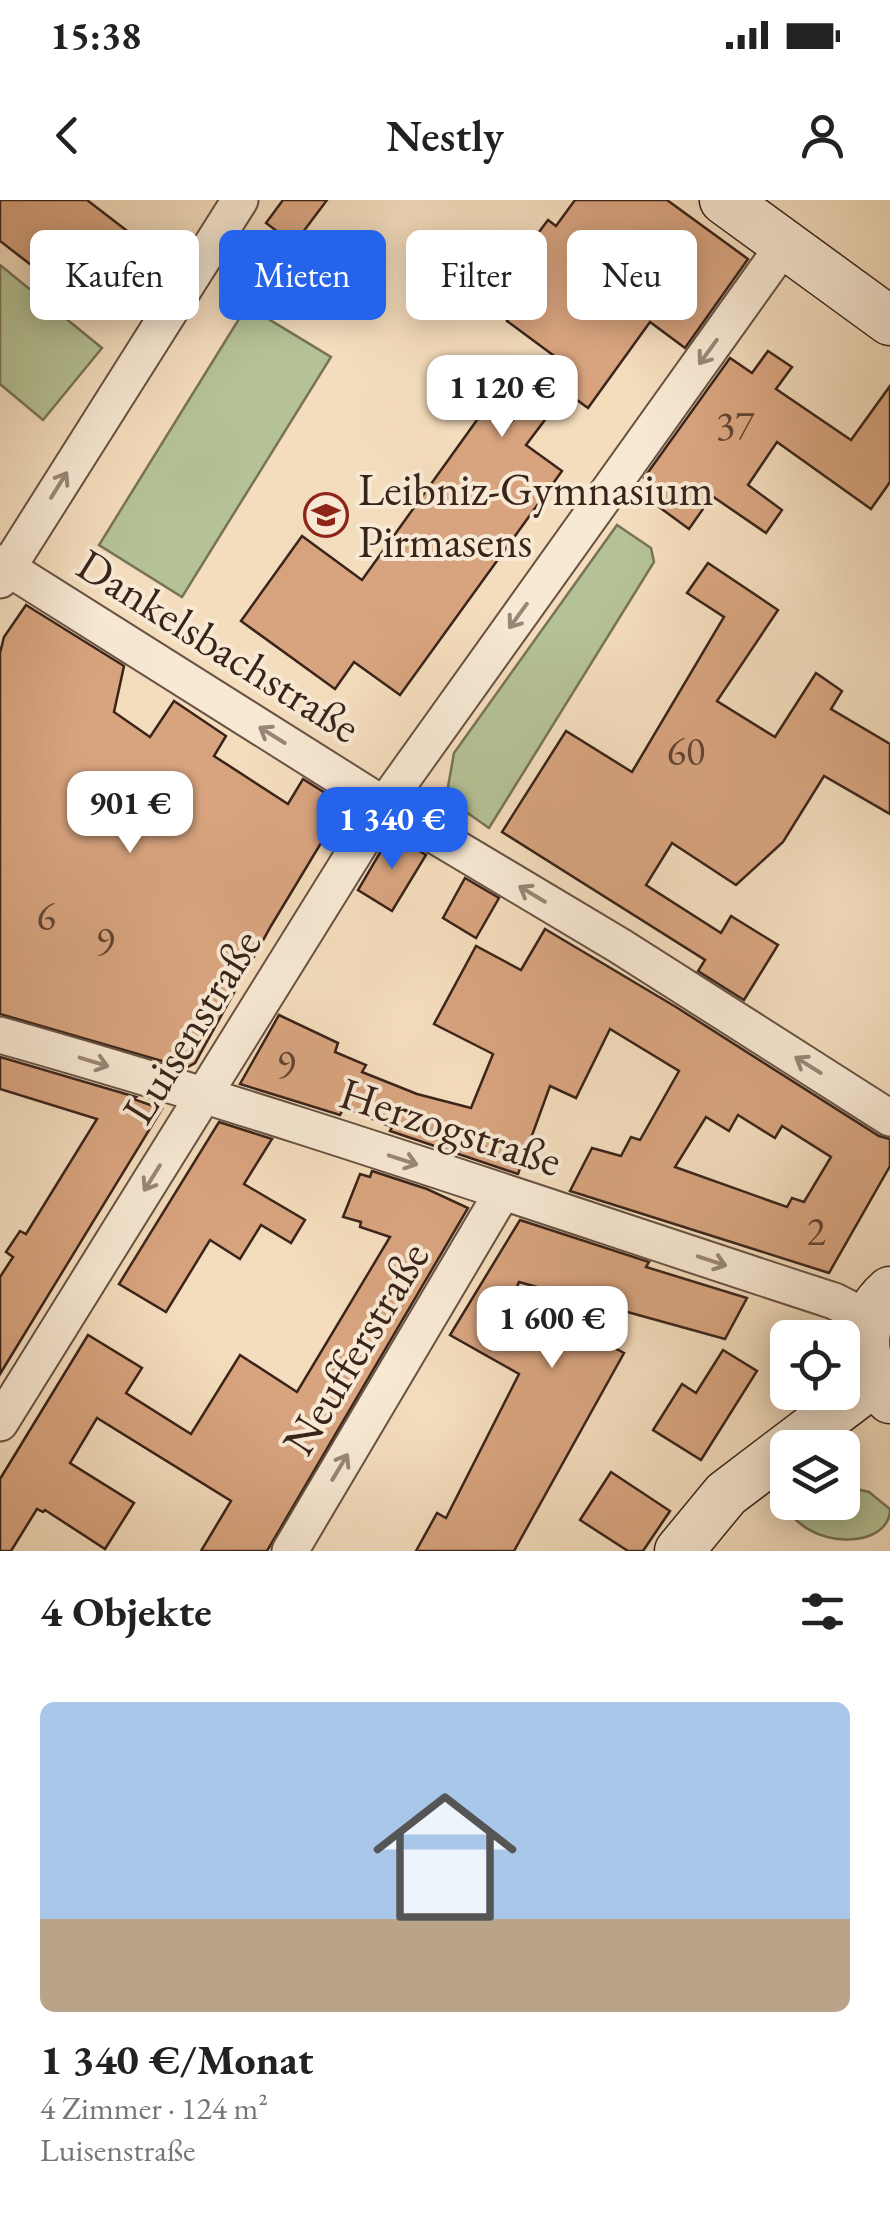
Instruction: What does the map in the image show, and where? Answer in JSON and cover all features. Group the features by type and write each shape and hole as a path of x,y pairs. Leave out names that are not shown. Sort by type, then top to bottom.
{"street":[{"path":"2,570 240,200"},
{"path":"724,200 890,321"},
{"name":"Luisenstraße","path":"0,1424 384,805 785,244"},
{"name":"Dankelsbachstraße","path":"2,570 620,946 890,1118"},
{"name":"Herzogstraße","path":"0,1034 204,1095 834,1302 879,1305"},
{"name":"Neufferstraße","path":"290,1551 502,1193"},
{"path":"679,1551 726,1494 882,1390 865,1360 864,1343 879,1305"}],"green space":[{"path":"0,265 30,289 30,320 68,320 102,348 43,420 0,384"},
{"path":"238,320 270,320 331,357 182,597 99,545"},
{"path":"617,525 651,548 654,562 489,828 446,798 454,753"},
{"path":"860,1490 869,1492 890,1509 886,1523 862,1538 845,1540 810,1530 796,1520 860,1520"}],"building":[{"path":"0,200 87,200 126,230 30,230 30,264 0,241"},
{"path":"283,200 327,200 304,230 275,230 266,223"},
{"path":"575,200 667,200 748,259 685,348 650,322 588,408 566,392 526,445 562,471 400,695 354,662 335,689 241,621 302,536 362,580 482,413 505,430 561,361 507,321 547,320 547,230 540,230 548,220 556,226"},
{"path":"768,351 792,367 776,389 851,440 890,386 890,482 871,509 777,442 748,485 782,510 766,533 712,496 689,529 655,504 664,491 644,478 730,358 752,373"},
{"path":"708,563 778,610 717,701 775,737 816,673 842,691 831,709 890,744 890,814 824,776 783,842 736,885 672,843 646,885 721,933 731,916 778,945 744,1000 698,971 705,960 502,832 566,731 632,772 724,617 687,593"},
{"path":"26,605 124,666 114,712 150,737 174,701 226,736 214,756 288,804 303,779 344,805 195,1063 186,1068 0,1014 0,653 4,637"},
{"path":"391,834 426,855 392,911 358,890"},
{"path":"465,878 499,898 476,938 443,918"},
{"path":"545,929 879,1136 890,1139 890,1166 829,1273 570,1191 592,1148 621,1156 631,1137 640,1140 679,1071 610,1029 576,1098 550,1086 518,1174 390,1131 392,1127 344,1107 340,1115 240,1084 279,1015 338,1043 335,1052 366,1065 362,1072 417,1094 471,1108 493,1054 434,1024 476,946 521,970","holes":["738,1115 775,1138 782,1126 831,1157 804,1202 792,1198 787,1207 675,1167 706,1117 729,1131"]},
{"path":"0,1057 136,1097 133,1099 162,1109 0,1374 0,1277 13,1257 6,1252 20,1231 26,1234 97,1119 0,1089"},
{"path":"219,1122 272,1139 244,1184 305,1220 291,1243 261,1225 240,1259 210,1240 166,1312 119,1284"},
{"path":"372,1171 468,1208 267,1551 201,1551 231,1501 97,1418 70,1463 134,1503 105,1549 45,1510 37,1509 11,1551 0,1551 0,1479 88,1335 142,1368 126,1393 191,1434 240,1355 297,1392 390,1237 343,1217 360,1174 370,1177"},
{"path":"520,1220 649,1262 646,1267 747,1298 725,1339 519,1282 514,1294 624,1353 514,1551 416,1551 437,1513 446,1518 519,1374 450,1335"},
{"path":"723,1350 757,1371 701,1460 653,1430 682,1384 696,1393"},
{"path":"611,1472 670,1511 643,1551 628,1551 580,1520"}],"place":[{"name":"Leibniz-Gymnasium Pirmasens","path":"326,515"}]}
